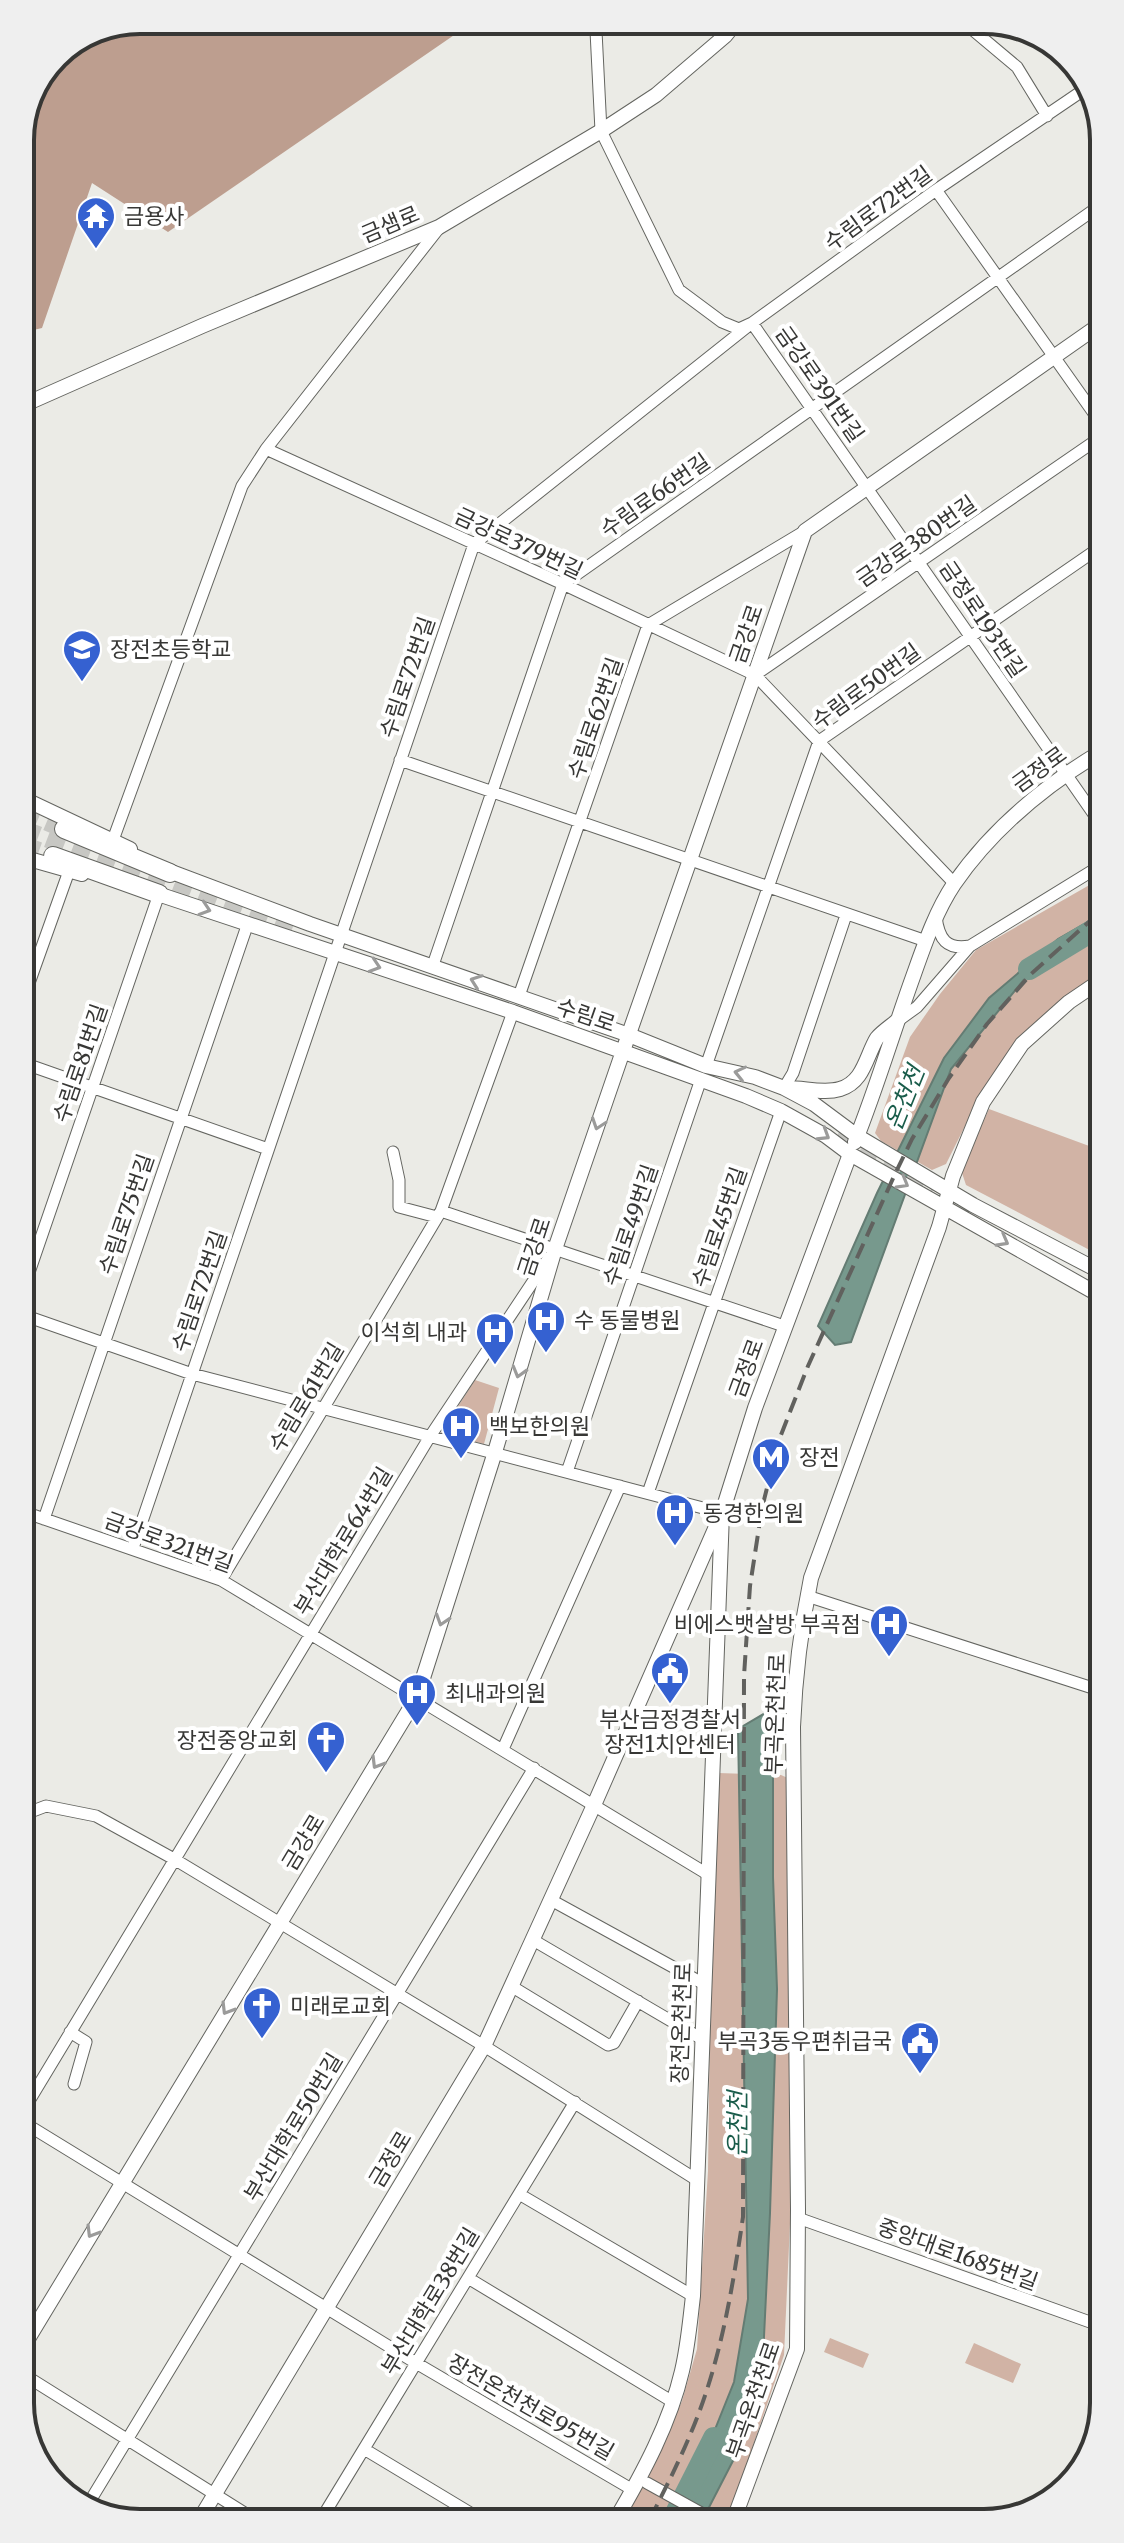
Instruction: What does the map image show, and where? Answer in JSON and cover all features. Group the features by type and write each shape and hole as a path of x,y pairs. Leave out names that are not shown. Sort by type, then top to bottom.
{"highway":[{"path":"64,829 108,843 170,873"},
{"path":"53,856 159,894"}],"main road":[{"name":"금샘로","path":"34,400 439,227 656,95 727,34"},
{"path":"805,531 1090,332"},
{"name":"금강로","path":"34,2329 417,1697 495,1452 555,1249 805,531"},
{"name":"금정로","path":"206,2509 484,2046 533,1940 722,1513 784,1326 857,1136 936,916 954,883 1024,805 1090,759"},
{"path":"34,804 108,843"},
{"name":"수림로","path":"34,861 159,894 248,923 513,1012 781,1111 826,1136 850,1154 1090,1290"},
{"name":"수림로","path":"170,873 629,1035 706,1066 755,1077 784,1088 945,1188 1090,1266"},
{"name":"부곡온천천로","path":"738,2509 796,2354 798,2218 793,1727 795,1676 811,1578 945,1188 953,1176 983,1102 1022,1044 1069,1002 1090,988"},
{"path":"784,1088 821,1091 840,1089 854,1081 869,1060 878,1038 897,1021"},
{"name":"장전온천천로","path":"623,2509 640,2483 673,2402 687,2348 693,2296 722,1513"}],"street":[{"path":"596,34 601,131"},
{"path":"978,34 1017,67 1047,116"},
{"name":"수림로72번길","path":"133,1548 474,544 752,323 936,190 1079,93"},
{"name":"금강로391번길","path":"601,131 679,290 722,322 739,329 752,323 868,486"},
{"path":"936,190 1090,407"},
{"name":"수림로66번길","path":"563,584 1090,213"},
{"path":"108,843 242,486 266,449 439,227"},
{"name":"금강로380번길","path":"755,675 1090,445"},
{"name":"금강로379번길","path":"266,449 755,675"},
{"name":"금정로193번길","path":"868,486 1090,809"},
{"path":"648,625 805,531"},
{"name":"수림로50번길","path":"706,1066 819,741 1090,554"},
{"path":"433,965 563,584"},
{"name":"수림로62번길","path":"519,996 648,625"},
{"path":"755,675 954,883"},
{"path":"400,760 926,941"},
{"path":"34,969 69,871"},
{"path":"897,1021 917,1007 970,946 1090,872"},
{"name":"수림로81번길","path":"34,1258 159,894"},
{"path":"784,1088 793,1073 846,915"},
{"path":"936,916 938,933 945,944 958,948 970,946"},
{"name":"수림로75번길","path":"44,1519 248,923"},
{"name":"수림로61번길","path":"221,1580 439,1214 513,1012"},
{"path":"34,1067 268,1149"},
{"name":"수림로49번길","path":"567,1472 700,1082"},
{"name":"수림로45번길","path":"648,1493 781,1111"},
{"path":"393,1152 399,1180 399,1207 439,1214 555,1249 784,1326"},
{"name":"부산대학로64번길","path":"34,2093 429,1438 555,1249"},
{"path":"34,1319 192,1374 722,1513"},
{"path":"503,1749 620,1486"},
{"name":"금강로321번길","path":"34,1516 221,1580 417,1697"},
{"path":"807,1596 1090,1687"},
{"path":"417,1697 709,1875"},
{"name":"부산대학로50번길","path":"92,2498 534,1768"},
{"path":"34,1811 46,1806 96,1816 174,1859 484,2046 697,2180"},
{"path":"551,1900 704,1984"},
{"path":"533,1940 702,2039"},
{"path":"511,1986 608,2045 614,2043 638,2001"},
{"path":"70,2032 86,2042 74,2084"},
{"name":"부산대학로38번길","path":"327,2509 575,2102"},
{"name":"장전온천천로95번길","path":"34,2129 416,2363 692,2509"},
{"path":"519,2194 693,2296"},
{"name":"중앙대로1685번길","path":"798,2218 1090,2322"},
{"path":"468,2278 673,2402"},
{"path":"34,2381 238,2509"},
{"path":"364,2449 464,2509"}],"shaded area":[{"path":"140,34 456,34 168,232 92,183 42,328 34,330 34,133 45,93 70,60 106,40"},
{"path":"1090,885 1090,981 1056,1004 1015,1041 978,1100 946,1164 932,1170 881,1141 875,1133 910,1037 976,950"},
{"name":"온천천","path":"1090,921 1090,927 1035,966 951,1069 851,1342 835,1345 818,1326 877,1193 944,1058 989,998 1058,939"},
{"path":"989,1109 1090,1146 1090,1250 966,1185 961,1170"},
{"path":"475,1380 499,1388 484,1444 441,1433"},
{"name":"온천천","path":"767,1712 773,1727 777,1989 763,2357 738,2451 708,2509 683,2509 734,2382 748,2299 738,1729"},
{"path":"718,1773 781,1775 790,1779 791,2202 784,2355 731,2509 630,2509 682,2401 697,2349 708,2171 711,1942"},
{"path":"830,2338 869,2354 863,2368 824,2352"},
{"path":"974,2343 1021,2364 1013,2383 965,2363"}],"waterway":[{"name":"온천천","path":"1029,969 1090,932"},
{"name":"온천천","path":"678,2509 714,2438"}],"tunnel":[{"path":"34,816 64,829"},
{"path":"34,834 293,932"},
{"path":"34,849 53,856"},
{"path":"836,1138 934,1188"}],"railway":[{"path":"655,2509 685,2446 709,2382 729,2300 743,2217 744,1676 750,1586 762,1508 779,1440 808,1366 912,1139 987,1024 1031,974 1090,921"}],"place":[{"name":"금용사","path":"96,250"},
{"name":"장전초등학교","path":"82,683"},
{"name":"수 동물병원","path":"546,1354"},
{"name":"이석희 내과","path":"495,1366"},
{"name":"백보한의원","path":"461,1460"},
{"name":"장전","path":"771,1491"},
{"name":"동경한의원","path":"675,1547"},
{"name":"비에스뱃살방 부곡점","path":"889,1658"},
{"name":"부산금정경찰서 장전1치안센터","path":"670,1705"},
{"name":"최내과의원","path":"417,1727"},
{"name":"장전중앙교회","path":"326,1774"},
{"name":"미래로교회","path":"262,2040"},
{"name":"부곡3동우편취급국","path":"920,2075"}]}
